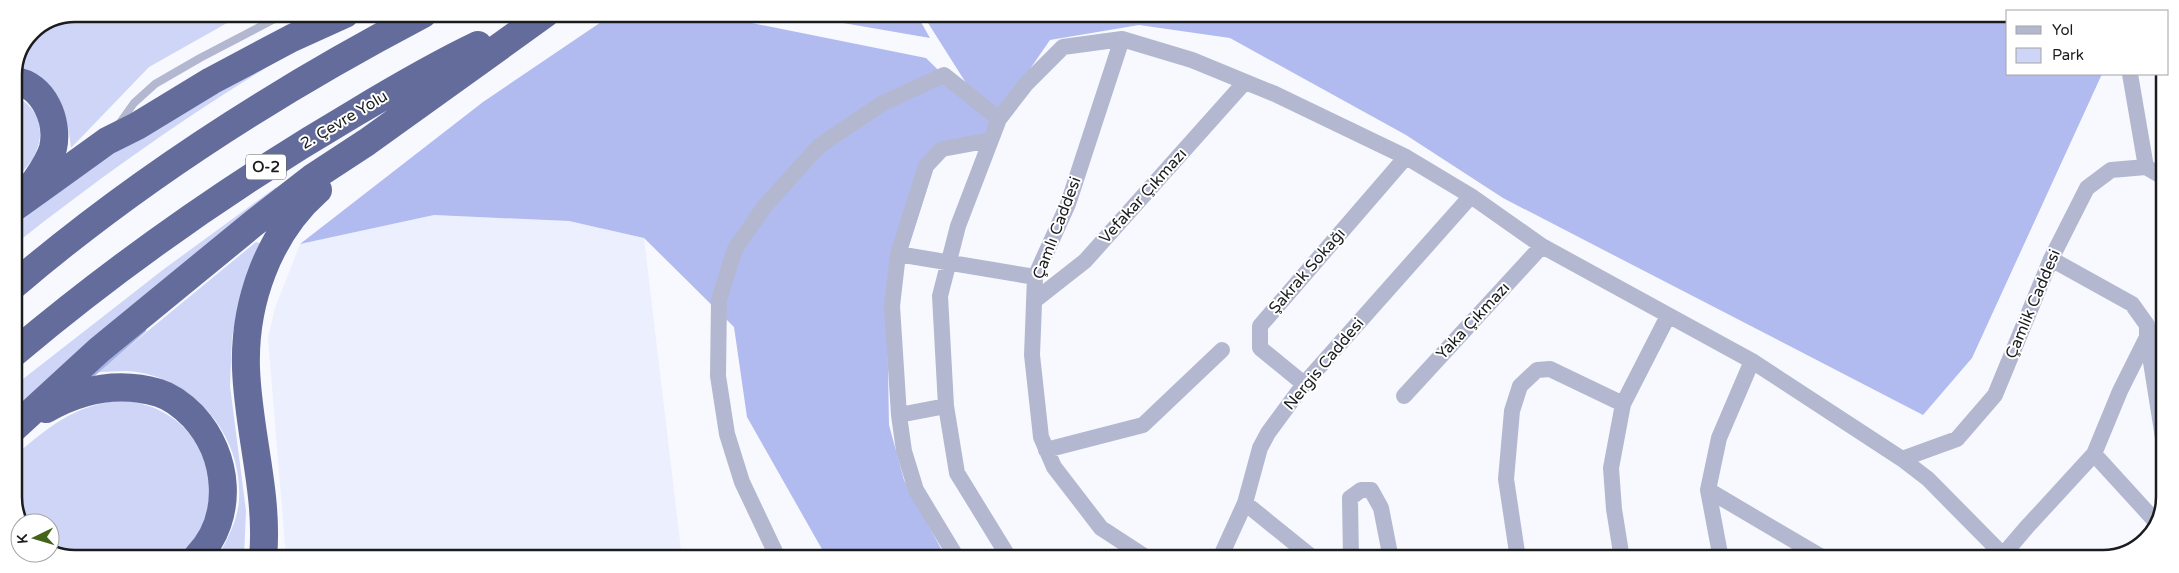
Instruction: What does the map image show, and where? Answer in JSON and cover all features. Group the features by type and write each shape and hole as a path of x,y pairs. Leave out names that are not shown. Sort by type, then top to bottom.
{"highway":[{"path":"22,201 107,141 137,126 211,81 292,38 327,22"},
{"path":"22,279 57,248 128,195 240,121 360,47 408,22"},
{"name":"2. Çevre Yolu","path":"23,346 128,261 220,196 382,97 467,50 526,22"},
{"path":"23,420 99,350 312,178 366,142 532,22"},
{"path":"22,84 31,87 43,99 51,115 54,130 53,147 47,163 22,198"},
{"path":"263,550 263,503 246,368 247,332 254,296 274,246 289,222 310,197 340,170 366,142"},
{"path":"23,423 72,396 94,389 134,387 160,393 176,401 204,428 214,446 221,468 224,489 222,509 217,530 203,550"}],"street":[{"path":"1004,550 957,472 946,406 940,296 958,226 999,119 1026,84 1064,47 1122,39 1192,60 1275,94 1406,157 1471,196 1542,246 1752,361 1902,459 1928,479 1997,550"},
{"name":"Çamlı Caddesi","path":"1122,39 1068,204 1035,277 1032,356 1041,438 1054,467 1101,528 1135,550"},
{"path":"774,550 742,482 727,434 718,376 719,300 735,250 764,207 819,146 883,104 944,75 999,119"},
{"path":"2130,75 2146,167 2156,173"},
{"name":"Vefakar Çıkmazı","path":"1034,301 1085,261 1245,82"},
{"path":"952,550 916,490 904,451 898,415 892,306 898,254 926,166 942,149 991,140"},
{"name":"Şakrak Sokağı","path":"1304,384 1260,348 1260,326 1406,157"},
{"name":"Çamlik Caddesi","path":"1902,459 1957,439 1995,395 2051,259 2087,188 2111,170 2146,167"},
{"name":"Nergis Caddesi","path":"1224,550 1245,503 1260,448 1268,433 1304,384 1471,196"},
{"name":"Yaka Çıkmazı","path":"1404,396 1542,246"},
{"path":"898,254 1035,277"},
{"path":"2051,259 2132,304 2147,325 2147,337 2156,394"},
{"path":"1621,550 1614,509 1611,468 1623,404 1668,316"},
{"path":"2011,550 2026,528 2094,454 2120,391 2147,337"},
{"path":"1046,450 1143,425 1222,350"},
{"path":"1719,550 1708,490 1719,438 1752,361"},
{"path":"1517,550 1506,479 1512,411 1520,386 1537,370 1550,369 1623,404"},
{"path":"898,415 946,406"},
{"path":"1923,451 1928,479"},
{"path":"2094,454 2152,519"},
{"path":"1352,550 1350,498 1361,490 1371,490 1381,508 1389,550"},
{"path":"1708,490 1810,550"},
{"path":"1245,503 1303,550"}],"lane":[{"path":"107,141 134,103 156,84 200,58 269,22"}],"shaded area":[{"path":"601,22 747,22 926,58 990,121 927,22 2006,22 2006,75 2102,75 1972,358 1923,415 1503,198 1406,135 1230,38 1139,25 1050,40 992,124 989,138 941,145 887,315 889,425 904,480 942,550 822,550 747,417 734,327 644,238 569,221 434,215 300,244 483,102"},
{"path":"837,22 921,22 930,38"},
{"path":"434,215 569,221 644,238 681,550 285,550 268,338 275,308 300,244"}],"green space":[{"path":"75,22 229,22 149,67 71,148 67,122 61,104 51,89 23,71 31,46 46,31 65,24"},
{"path":"296,50 187,118 82,193 22,239 22,220 88,170 149,130"},
{"path":"22,100 36,114 39,123 39,141 37,151 22,171"},
{"path":"280,187 23,405 23,379 164,269 275,188"},
{"path":"256,242 260,243 242,288 232,337 230,386 246,511 244,550 221,550 234,522 238,507 238,477 233,455 225,435 212,416 197,401 179,388 159,378 137,372 98,372"},
{"path":"120,400 140,403 153,407 171,417 191,435 204,460 208,474 209,502 204,521 195,538 185,550 62,549 60,548 60,513 25,513 23,449 62,419 88,407"}],"waterway":[{"path":"91,376 144,330"}]}
